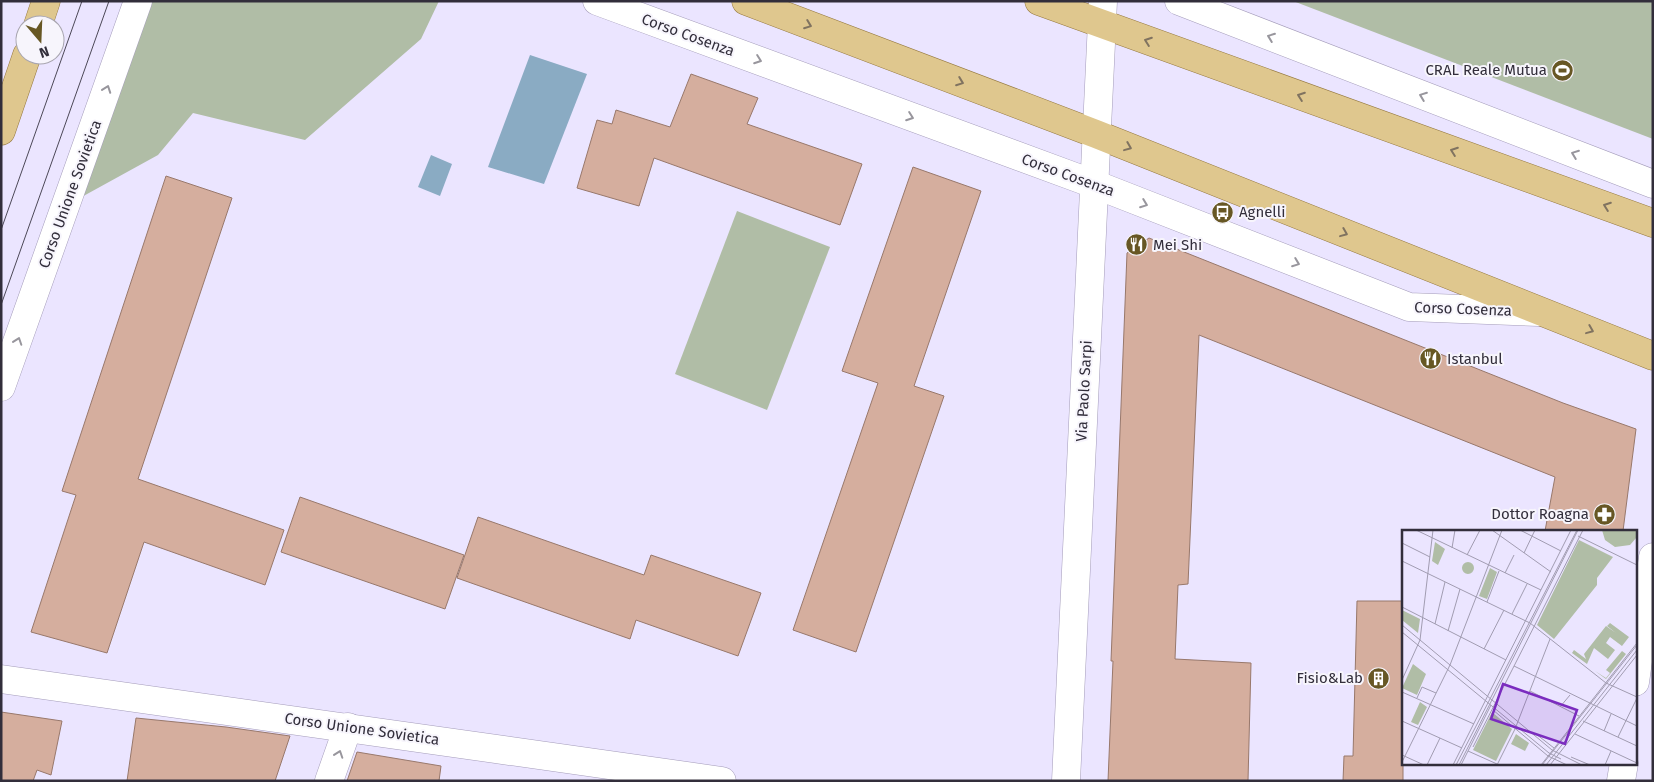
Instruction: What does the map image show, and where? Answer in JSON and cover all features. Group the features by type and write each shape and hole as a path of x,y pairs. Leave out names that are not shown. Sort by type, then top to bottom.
{"main road":[{"path":"41,15 46,1"},
{"name":"Corso Cosenza","path":"746,1 1096,134 1653,356"},
{"path":"1039,1 1102,13 1653,223"},
{"path":"1,131 24,65"}],"street":[{"name":"Corso Unione Sovietica","path":"1,387 138,1"},
{"name":"Corso Cosenza","path":"597,1 1094,184 1409,307 1544,312"},
{"path":"1179,1 1653,184"},
{"name":"Via Paolo Sarpi","path":"1066,781 1102,13"},
{"path":"1636,675 1653,557"},
{"name":"Corso Unione Sovietica","path":"1,679 722,781"},
{"path":"329,781 348,727"},
{"path":"1621,781 1624,764"}],"green space":[{"path":"148,1 439,1 421,39 305,140 193,113 158,155 78,199"},
{"name":"CRAL Reale Mutua","path":"1293,1 1653,1 1653,139"},
{"path":"737,211 830,247 767,410 675,374"}],"water":[{"path":"530,55 587,74 544,184 488,167"},
{"path":"431,155 452,164 440,196 418,187"}],"building":[{"path":"691,74 758,98 747,124 862,164 840,225 654,158 639,206 577,188 597,120 612,124 616,110 670,127"},
{"path":"913,167 981,191 914,386 944,396 856,652 793,630 878,383 842,371"},
{"path":"166,176 232,198 138,479 284,530 265,585 144,542 107,653 31,632 76,495 62,491"},
{"path":"1149,238 1563,403 1636,429 1623,530 1545,530 1555,477 1199,335 1188,584 1178,585 1175,659 1251,663 1248,781 1108,781 1127,253"},
{"path":"300,497 464,555 445,609 281,552"},
{"path":"478,517 644,575 651,555 761,593 738,656 636,620 630,639 457,578"},
{"name":"Fisio&Lab","path":"1357,601 1402,601 1403,781 1343,781 1344,756 1353,756"},
{"path":"1,712 62,721 51,775 37,770 33,781 1,781"},
{"path":"136,718 226,727 290,736 275,781 127,781"},
{"path":"357,752 441,766 439,781 347,781"}],"tram line":[{"path":"1,230 82,1"},
{"path":"1,305 109,1"}],"place":[{"name":"CRAL Reale Mutua","path":"1563,70"},
{"name":"Agnelli","path":"1223,212"},
{"name":"Mei Shi","path":"1137,245"},
{"name":"Istanbul","path":"1431,359"},
{"name":"Dottor Roagna","path":"1605,514"},
{"name":"Fisio&Lab","path":"1379,678"}]}
